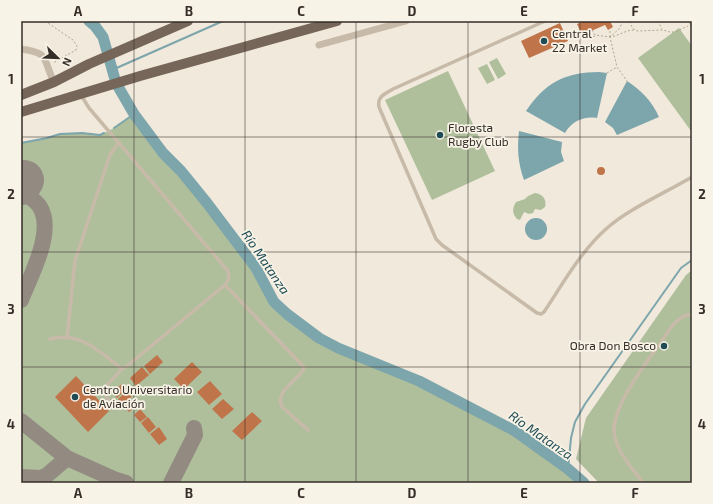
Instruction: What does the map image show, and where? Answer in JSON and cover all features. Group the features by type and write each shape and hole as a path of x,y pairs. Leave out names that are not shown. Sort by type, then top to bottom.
{"main road":[{"path":"21,95 54,82 89,64 188,21"},
{"path":"21,112 96,88 338,21"}],"street":[{"path":"319,45 406,21"},
{"path":"21,50 39,53 46,62 48,71 54,82"}],"lane":[{"path":"545,21 393,89 379,99 379,107 436,239 442,245 537,313 541,314 544,312 585,252 605,229 624,215 692,177"},
{"path":"690,21 692,25"},
{"path":"80,94 89,108 228,272 229,278 225,285 122,369 105,387 106,397 110,401"},
{"path":"67,338 75,261 110,155 119,142"},
{"path":"225,285 304,368 302,373 281,394 280,402 282,407 308,430"},
{"path":"644,483 615,441 615,418 621,404 647,360 675,323 686,315 692,314"},
{"path":"50,339 58,337 67,338 91,344 122,369"}],"path":[{"path":"45,21 73,40 77,46 76,50 53,63 46,62"},
{"path":"610,38 620,29 623,21"},
{"path":"630,21 635,30"},
{"path":"658,21 663,30"},
{"path":"566,38 581,35 589,38 595,35 610,38 626,31 635,30 663,30 675,32 692,25"},
{"path":"610,28 610,38 617,67 627,81"},
{"path":"592,30 595,35"},
{"path":"607,73 617,67"}],"green space":[{"path":"679,28 692,46 691,131 638,58"},
{"path":"497,58 506,74 498,79 489,62"},
{"path":"487,64 495,80 487,84 478,68"},
{"name":"Floresta Rugby Club","path":"448,71 495,171 432,200 385,100"},
{"path":"134,114 163,153 181,171 207,203 256,268 274,302 287,314 319,338 338,348 419,381 515,431 568,469 584,483 21,483 21,143 60,134 82,133 100,135 114,128"},
{"path":"535,193 544,198 545,207 541,210 535,209 533,213 529,214 524,212 520,220 517,219 513,211 516,202"},
{"name":"Obra Don Bosco","path":"692,270 692,483 599,483 576,459 586,418 686,275"}],"water":[{"path":"599,72 607,73 597,118 579,120 571,125 565,133 526,111 533,101 548,86 557,81 576,74"},
{"path":"627,81 646,96 659,117 617,135 613,128 605,122"},
{"path":"519,131 562,142 561,152 564,161 524,180 518,156"},
{"path":"536,218 544,221 547,229 544,237 536,240 528,237 525,229 528,221"}],"building":[{"path":"584,21 610,21 613,27 608,30 605,25 582,35 577,24"},
{"name":"Central 22 Market","path":"560,23 568,41 529,58 521,41"},
{"path":"599,167 603,167 605,171 603,175 599,175 597,173 597,169"},
{"path":"157,355 163,362 150,374 144,366"},
{"path":"192,362 202,372 184,389 174,379"},
{"path":"142,367 149,375 136,386 130,378"},
{"path":"76,376 109,411 88,432 55,397"},
{"path":"210,381 222,394 209,405 197,392"},
{"path":"122,384 126,389 117,398 112,392"},
{"path":"128,390 133,395 123,405 118,399"},
{"path":"135,398 139,403 129,412 124,406"},
{"path":"223,399 234,409 222,419 212,409"},
{"path":"140,409 147,417 140,422 134,415"},
{"path":"252,412 262,421 242,440 232,431"},
{"path":"148,417 156,427 149,433 141,423"},
{"path":"159,427 167,439 159,445 150,434"}],"waterway":[{"name":"Río Matanza","path":"89,21 95,26 103,37 116,83 134,114 163,153 181,171 207,203 256,268 274,302 287,314 319,338 338,348 419,381 515,431 568,469 584,483"},
{"path":"112,70 223,21"},
{"path":"114,128 134,114"},
{"path":"21,143 60,134 82,133 100,135 104,133"},
{"path":"568,469 571,438 575,422 585,404 681,268 692,260"}],"taxiway":[{"path":"21,191 34,200 40,207 44,217 45,229 40,254 21,300"},
{"path":"21,421 67,458 126,483"},
{"path":"171,483 195,435 194,428"},
{"path":"21,477 41,478 46,476 67,458"}],"runway":[{"path":"21,185 24,180"}],"place":[{"name":"Central 22 Market","path":"544,41"},
{"name":"Floresta Rugby Club","path":"440,135"},
{"name":"Obra Don Bosco","path":"664,346"},
{"name":"Centro Universitario de Aviación","path":"75,397"}]}
